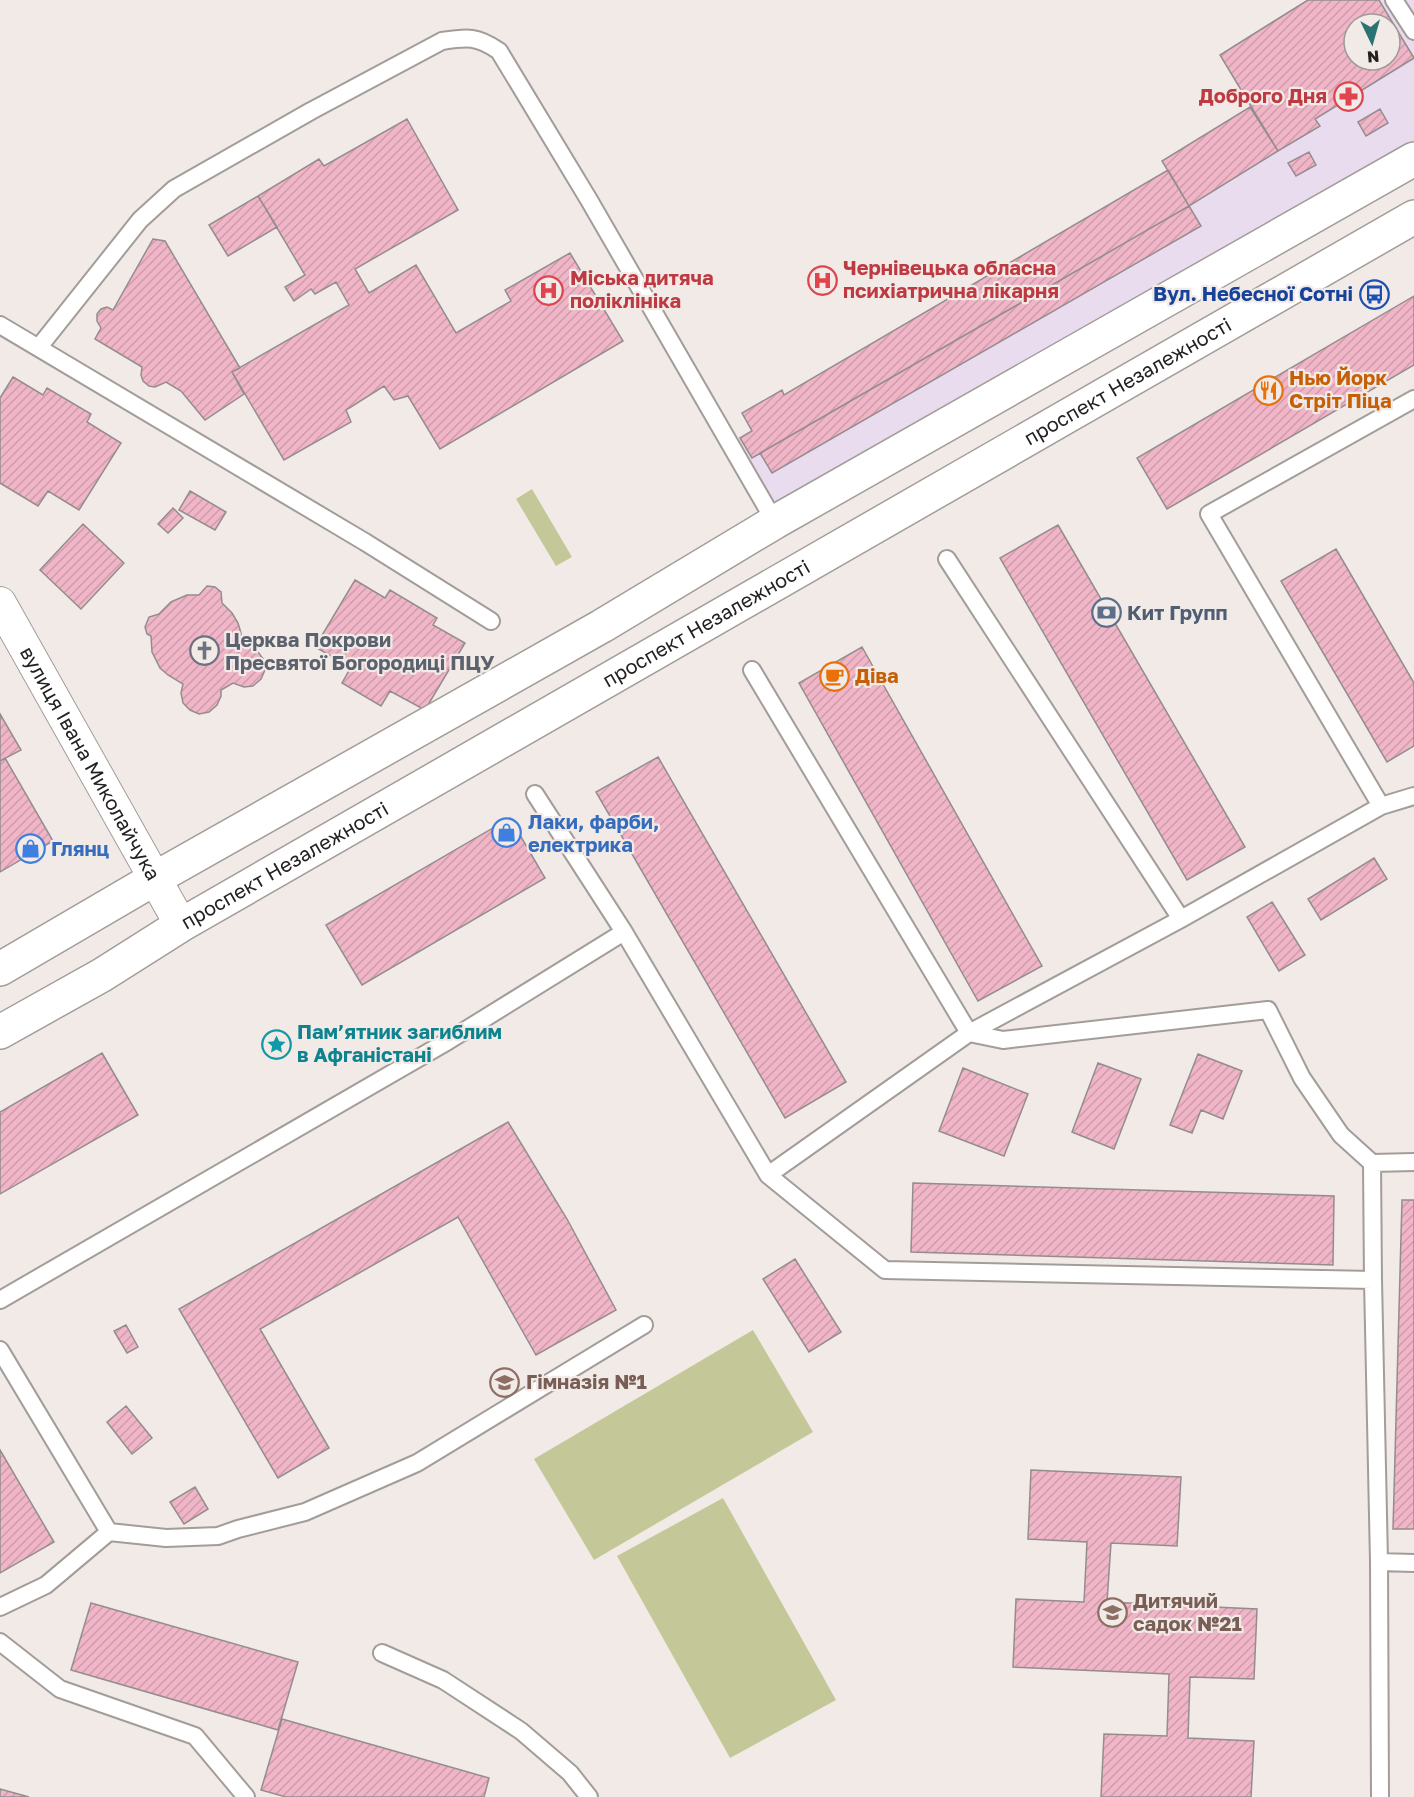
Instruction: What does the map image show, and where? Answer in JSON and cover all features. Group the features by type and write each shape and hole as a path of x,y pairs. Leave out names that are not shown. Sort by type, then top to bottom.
{"main road":[{"path":"0,969 154,879 602,626 775,522 1414,159"},
{"name":"проспект Незалежності","path":"0,1032 102,975 181,925 1414,217"}],"street":[{"name":"вулиця Івана Миколайчука","path":"0,603 181,925"}],"lane":[{"path":"1394,0 1414,31"},
{"path":"39,347 140,220 174,189 311,111 442,41 464,38 483,40 499,51 547,130 775,522"},
{"path":"0,325 365,542 491,621"},
{"path":"1380,806 1209,514 1414,399"},
{"path":"947,560 1181,919"},
{"path":"752,670 969,1033 1004,1040 1268,1010 1302,1078 1341,1135 1372,1163 1414,1162"},
{"path":"535,794 624,932 768,1175 885,1270 1372,1280"},
{"path":"768,1175 969,1033 1181,919 1380,806 1414,796"},
{"path":"0,1300 448,1041 624,932"},
{"path":"1372,1163 1372,1280 1379,1562 1380,1797"},
{"path":"0,1607 46,1585 110,1532 166,1538 218,1536 305,1512 417,1463 644,1325"},
{"path":"0,1350 110,1532"},
{"path":"1379,1562 1414,1563"},
{"path":"0,1642 60,1689 195,1736 246,1797"},
{"path":"382,1653 442,1680 521,1731 570,1773 589,1797"}],"shaded area":[{"path":"1308,0 1414,0 1414,161 776,523 731,442 750,430 742,413 782,390 785,395 1167,170 1162,161 1249,107 1220,55"}],"green space":[{"path":"532,489 572,557 556,566 516,499"},
{"path":"753,1330 813,1432 594,1560 534,1459"},
{"path":"723,1498 836,1700 730,1758 617,1556"}],"building":[{"path":"1308,0 1379,0 1386,12 1342,12 1342,72 1391,72 1315,119 1320,126 1278,151 1220,55"},
{"path":"1402,38 1414,58 1402,65"},
{"path":"1250,107 1278,151 1189,206 1162,161"},
{"path":"1380,109 1388,123 1366,136 1358,122"},
{"name":"Міська дитяча поліклініка","path":"407,119 458,210 355,269 369,293 416,265 456,333 511,301 505,290 570,253 623,341 440,449 408,396 394,400 384,386 346,410 351,422 284,460 232,372 349,305 336,282 315,294 311,289 294,301 285,287 305,275 258,196 319,159 324,166"},
{"path":"1309,152 1316,165 1296,176 1288,163"},
{"path":"1168,170 1189,206 752,458 740,438 752,431 742,413 782,390 784,395"},
{"path":"258,196 277,227 228,256 209,225"},
{"path":"1189,206 1201,226 772,473 760,453"},
{"path":"153,239 165,241 240,368 232,372 244,394 205,420 181,391 166,382 155,387 149,386 143,381 142,367 95,339 101,328 97,321 97,314 101,309 107,307 113,310"},
{"path":"1414,296 1414,365 1167,509 1137,458"},
{"path":"13,377 43,395 47,388 91,414 87,422 121,443 79,510 48,491 38,506 0,483 0,398"},
{"path":"190,491 226,512 215,530 179,510"},
{"path":"173,508 183,518 168,533 158,524"},
{"path":"83,524 124,563 81,609 40,570"},
{"path":"1058,525 1245,847 1187,880 1000,558"},
{"path":"1336,549 1414,683 1414,746 1387,762 1281,581"},
{"path":"355,580 385,598 390,590 437,618 433,625 465,643 425,710 390,691 381,706 342,683 351,667 315,647"},
{"name":"Церква Покрови Пресвятої Богородиці ПЦУ","path":"207,586 215,587 221,592 222,603 238,623 241,648 249,647 258,652 264,660 265,670 261,679 253,686 244,687 233,683 221,690 217,705 209,712 199,714 190,710 183,703 181,693 183,684 160,668 152,652 151,636 147,634 145,627 149,617 159,614 171,602 187,595 199,595"},
{"path":"862,647 1042,966 978,1001 799,683"},
{"path":"0,714 21,750 0,761"},
{"path":"658,757 846,1082 785,1118 596,792"},
{"path":"5,758 53,841 0,872 0,761"},
{"path":"510,818 545,878 362,985 326,925"},
{"path":"1374,858 1387,879 1321,920 1308,899"},
{"path":"1272,902 1305,955 1279,971 1247,917"},
{"path":"102,1053 138,1115 0,1194 0,1112"},
{"path":"1198,1054 1242,1071 1223,1119 1201,1110 1192,1133 1170,1125"},
{"path":"1098,1063 1141,1079 1114,1149 1072,1132"},
{"path":"963,1068 1028,1094 1004,1156 939,1131"},
{"path":"508,1122 567,1219 616,1310 536,1355 458,1217 260,1329 329,1448 278,1478 179,1309"},
{"path":"913,1183 1334,1196 1333,1265 911,1252"},
{"path":"1402,1200 1414,1200 1414,1529 1393,1529"},
{"path":"795,1259 841,1332 809,1352 763,1279"},
{"path":"126,1325 138,1347 127,1353 114,1331"},
{"path":"126,1406 152,1438 132,1454 107,1422"},
{"path":"0,1450 54,1542 0,1573"},
{"path":"1031,1470 1181,1477 1177,1546 1111,1543 1107,1602 1257,1609 1254,1679 1190,1677 1188,1738 1254,1741 1251,1797 1101,1797 1104,1734 1167,1736 1169,1674 1013,1667 1016,1599 1084,1602 1087,1542 1028,1539"},
{"path":"195,1487 208,1509 184,1524 170,1502"},
{"path":"91,1603 298,1662 278,1730 71,1670"},
{"path":"282,1719 489,1778 484,1797 286,1797 261,1790"},
{"path":"0,1789 29,1797 0,1797"}],"place":[{"name":"Доброго Дня","path":"1348,96"},
{"name":"Чернівецька обласна психіатрична лікарня","path":"822,280"},
{"name":"Міська дитяча поліклініка","path":"549,290"},
{"name":"Вул. Небесної Сотні","path":"1374,294"},
{"name":"Нью Йорк Стріт Піца","path":"1268,390"},
{"name":"Кит Групп","path":"1106,613"},
{"name":"Церква Покрови Пресвятої Богородиці ПЦУ","path":"204,651"},
{"name":"Діва","path":"834,676"},
{"name":"Лаки, фарби, електрика","path":"507,833"},
{"name":"Глянц","path":"30,849"},
{"name":"Пам’ятник загиблим в Афганістані","path":"276,1044"},
{"name":"Гімназія №1","path":"505,1382"},
{"name":"Дитячий садок №21","path":"1112,1613"}]}
